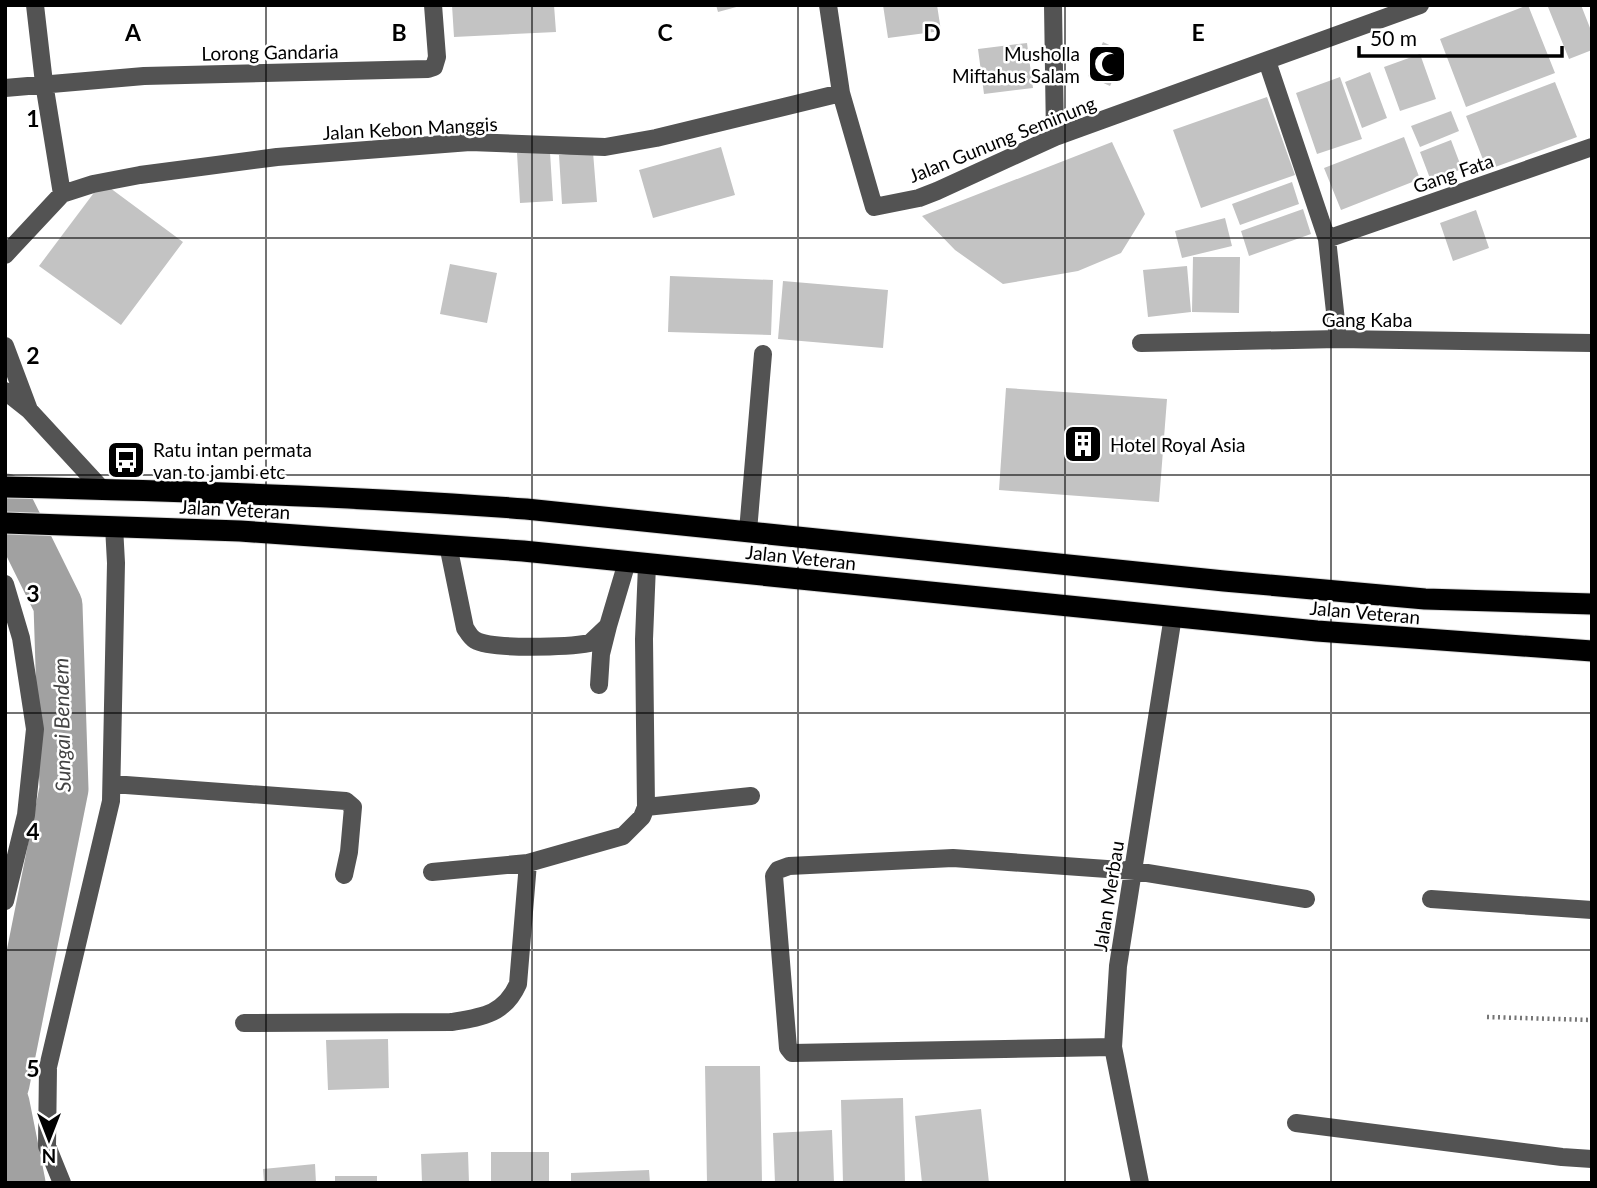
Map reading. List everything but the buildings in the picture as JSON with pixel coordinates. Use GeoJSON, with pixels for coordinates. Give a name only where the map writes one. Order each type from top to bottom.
{"type":"FeatureCollection","features":[{"type":"Feature","properties":{"kind":"highway","name":"Jalan Veteran"},"geometry":{"type":"LineString","coordinates":[[5,487],[101,488],[429,501],[1425,599],[1592,604]]}},
{"type":"Feature","properties":{"kind":"highway","name":"Jalan Veteran"},"geometry":{"type":"LineString","coordinates":[[5,523],[253,531],[448,545],[1317,631],[1592,651]]}},
{"type":"Feature","properties":{"kind":"street"},"geometry":{"type":"LineString","coordinates":[[5,256],[62,194],[44,83],[36,5]]}},
{"type":"Feature","properties":{"kind":"street","name":"Lorong Gandaria"},"geometry":{"type":"LineString","coordinates":[[44,83],[144,76],[428,69],[434,66],[437,57],[433,5]]}},
{"type":"Feature","properties":{"kind":"street"},"geometry":{"type":"LineString","coordinates":[[828,5],[841,93]]}},
{"type":"Feature","properties":{"kind":"street"},"geometry":{"type":"LineString","coordinates":[[1053,5],[1055,137]]}},
{"type":"Feature","properties":{"kind":"street","name":"Jalan Gunung Seminung"},"geometry":{"type":"LineString","coordinates":[[841,93],[874,207],[919,198],[1055,137],[1420,5]]}},
{"type":"Feature","properties":{"kind":"street"},"geometry":{"type":"LineString","coordinates":[[1267,61],[1327,240],[1338,339]]}},
{"type":"Feature","properties":{"kind":"street"},"geometry":{"type":"LineString","coordinates":[[5,88],[44,83]]}},
{"type":"Feature","properties":{"kind":"street","name":"Jalan Kebon Manggis"},"geometry":{"type":"LineString","coordinates":[[62,194],[93,184],[140,175],[276,157],[470,142],[605,147],[656,138],[841,93]]}},
{"type":"Feature","properties":{"kind":"street","name":"Gang Fata"},"geometry":{"type":"LineString","coordinates":[[1327,240],[1592,146]]}},
{"type":"Feature","properties":{"kind":"street","name":"Gang Kaba"},"geometry":{"type":"LineString","coordinates":[[1141,343],[1338,339],[1592,343]]}},
{"type":"Feature","properties":{"kind":"street"},"geometry":{"type":"LineString","coordinates":[[5,346],[29,410]]}},
{"type":"Feature","properties":{"kind":"street"},"geometry":{"type":"LineString","coordinates":[[748,531],[763,354]]}},
{"type":"Feature","properties":{"kind":"street"},"geometry":{"type":"LineString","coordinates":[[5,391],[29,410],[101,488]]}},
{"type":"Feature","properties":{"kind":"street"},"geometry":{"type":"LineString","coordinates":[[62,1183],[47,1146],[48,1067],[111,802],[116,563],[114,526]]}},
{"type":"Feature","properties":{"kind":"street"},"geometry":{"type":"LineString","coordinates":[[448,545],[465,628],[472,639],[484,644],[578,645],[590,643],[608,626]]}},
{"type":"Feature","properties":{"kind":"street"},"geometry":{"type":"LineString","coordinates":[[599,685],[601,654],[608,626],[617,601],[637,563]]}},
{"type":"Feature","properties":{"kind":"street"},"geometry":{"type":"LineString","coordinates":[[432,872],[528,863],[623,836],[642,817],[646,807],[644,639],[637,563]]}},
{"type":"Feature","properties":{"kind":"street"},"geometry":{"type":"LineString","coordinates":[[5,584],[21,638],[35,729],[26,815],[5,901]]}},
{"type":"Feature","properties":{"kind":"street","name":"Jalan Merbau"},"geometry":{"type":"LineString","coordinates":[[1140,1183],[1113,1047],[1118,966],[1135,872],[1173,616]]}},
{"type":"Feature","properties":{"kind":"street"},"geometry":{"type":"LineString","coordinates":[[112,784],[335,799],[351,803],[352,829],[344,875]]}},
{"type":"Feature","properties":{"kind":"street"},"geometry":{"type":"LineString","coordinates":[[646,807],[751,796]]}},
{"type":"Feature","properties":{"kind":"street"},"geometry":{"type":"LineString","coordinates":[[1113,1047],[792,1052],[788,1048],[774,876],[778,870],[789,866],[953,858],[1135,872],[1306,899]]}},
{"type":"Feature","properties":{"kind":"street"},"geometry":{"type":"LineString","coordinates":[[244,1023],[451,1021],[478,1017],[497,1010],[511,999],[518,984],[528,863]]}},
{"type":"Feature","properties":{"kind":"street"},"geometry":{"type":"LineString","coordinates":[[1431,899],[1592,910]]}},
{"type":"Feature","properties":{"kind":"street"},"geometry":{"type":"LineString","coordinates":[[1296,1124],[1592,1159]]}},
{"type":"Feature","properties":{"kind":"path"},"geometry":{"type":"LineString","coordinates":[[1487,1017],[1592,1020]]}},
{"type":"Feature","properties":{"kind":"waterway","name":"Sungai Bendem"},"geometry":{"type":"LineString","coordinates":[[5,498],[58,605],[64,789],[5,1084]]}},
{"type":"Feature","properties":{"kind":"waterway","name":"Sungai Bendem"},"geometry":{"type":"LineString","coordinates":[[5,1103],[21,1183]]}},
{"type":"Feature","properties":{"kind":"place","name":"Musholla Miftahus Salam"},"geometry":{"type":"Point","coordinates":[1107,64]}},
{"type":"Feature","properties":{"kind":"place","name":"Hotel Royal Asia"},"geometry":{"type":"Point","coordinates":[1083,444]}},
{"type":"Feature","properties":{"kind":"place","name":"Ratu intan permata van to jambi etc"},"geometry":{"type":"Point","coordinates":[126,460]}}]}
